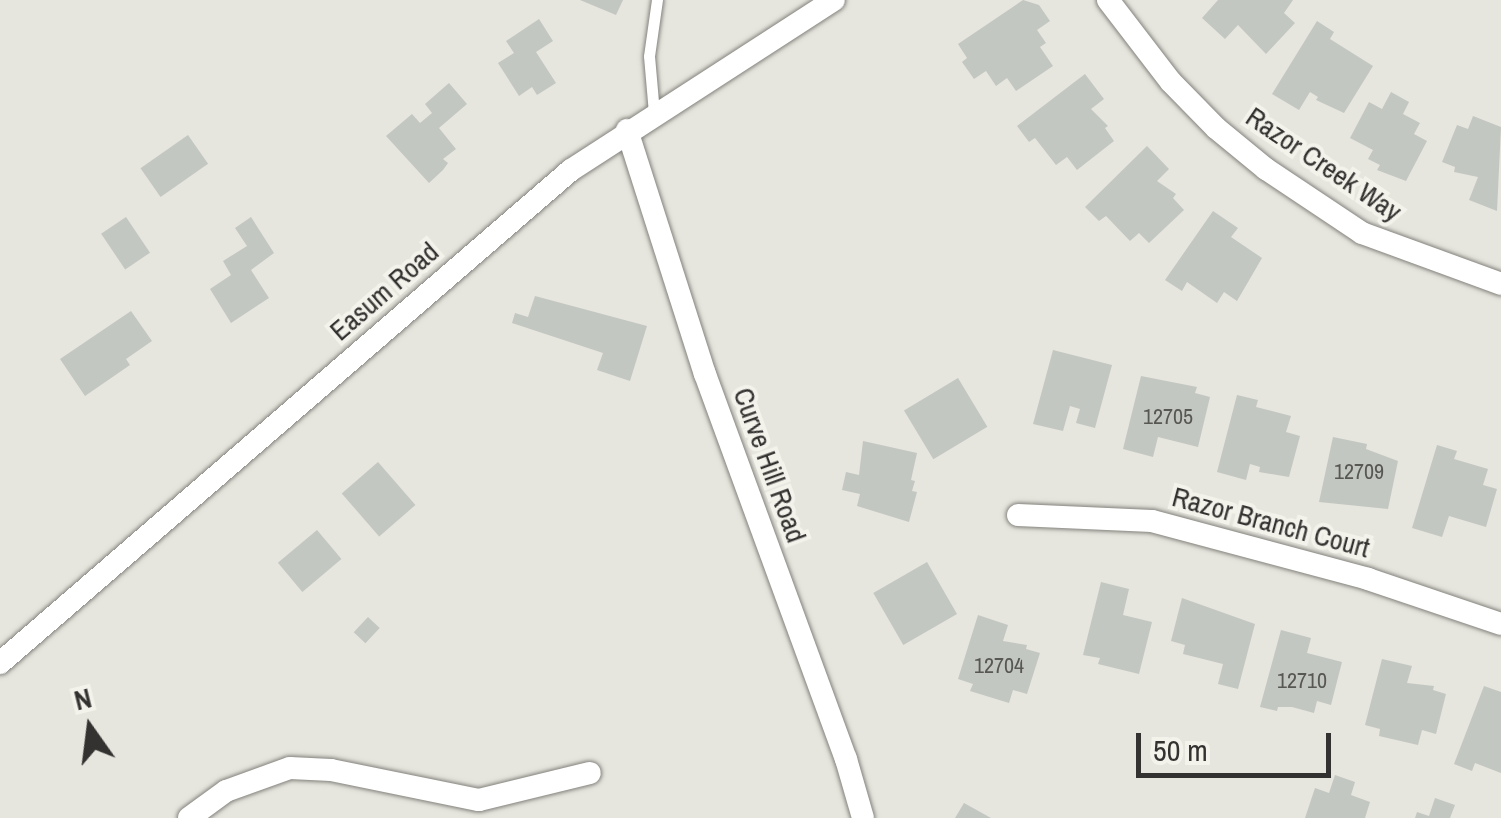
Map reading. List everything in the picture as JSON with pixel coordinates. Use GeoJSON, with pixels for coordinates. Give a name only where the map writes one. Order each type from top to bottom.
{"type":"FeatureCollection","features":[{"type":"Feature","properties":{"kind":"street","name":"Easum Road"},"geometry":{"type":"LineString","coordinates":[[0,663],[570,170],[810,6],[834,0]]}},
{"type":"Feature","properties":{"kind":"street","name":"Razor Creek Way"},"geometry":{"type":"LineString","coordinates":[[1108,0],[1171,82],[1216,128],[1266,169],[1362,233],[1501,284]]}},
{"type":"Feature","properties":{"kind":"street","name":"Curve Hill Road"},"geometry":{"type":"LineString","coordinates":[[627,130],[705,374],[846,759],[863,818]]}},
{"type":"Feature","properties":{"kind":"street","name":"Razor Branch Court"},"geometry":{"type":"LineString","coordinates":[[1018,515],[1152,522],[1368,579],[1501,624]]}},
{"type":"Feature","properties":{"kind":"street"},"geometry":{"type":"LineString","coordinates":[[189,818],[226,791],[290,768],[331,770],[479,800],[590,773]]}},
{"type":"Feature","properties":{"kind":"lane"},"geometry":{"type":"LineString","coordinates":[[654,113],[649,56],[657,0]]}},
{"type":"Feature","properties":{"kind":"building"},"geometry":{"type":"Polygon","coordinates":[[[580,0],[623,0],[616,15],[580,0]]]}},
{"type":"Feature","properties":{"kind":"building"},"geometry":{"type":"Polygon","coordinates":[[[1023,0],[1039,5],[1050,21],[1037,30],[1046,43],[1040,47],[1053,66],[1016,91],[1007,78],[996,86],[986,71],[974,79],[962,62],[967,58],[958,44],[1023,0]]]}},
{"type":"Feature","properties":{"kind":"building"},"geometry":{"type":"Polygon","coordinates":[[[1218,0],[1293,0],[1284,13],[1295,23],[1266,54],[1238,25],[1225,39],[1202,18],[1218,0]]]}},
{"type":"Feature","properties":{"kind":"building"},"geometry":{"type":"Polygon","coordinates":[[[539,19],[553,41],[536,52],[556,83],[537,95],[532,87],[519,96],[498,63],[514,53],[506,41],[539,19]]]}},
{"type":"Feature","properties":{"kind":"building"},"geometry":{"type":"Polygon","coordinates":[[[1317,21],[1334,32],[1330,39],[1373,66],[1344,113],[1316,100],[1318,97],[1310,92],[1299,110],[1272,94],[1317,21]]]}},
{"type":"Feature","properties":{"kind":"building"},"geometry":{"type":"Polygon","coordinates":[[[1085,74],[1104,99],[1091,109],[1108,126],[1105,128],[1114,141],[1077,170],[1067,157],[1056,165],[1035,138],[1029,142],[1017,126],[1085,74]]]}},
{"type":"Feature","properties":{"kind":"building"},"geometry":{"type":"Polygon","coordinates":[[[449,83],[467,104],[439,128],[456,149],[443,159],[448,163],[429,183],[386,136],[412,114],[420,123],[432,113],[425,104],[449,83]]]}},
{"type":"Feature","properties":{"kind":"building"},"geometry":{"type":"Polygon","coordinates":[[[1391,92],[1409,102],[1403,114],[1420,123],[1414,134],[1427,141],[1406,181],[1377,170],[1380,165],[1368,159],[1373,150],[1350,138],[1369,102],[1382,109],[1391,92]]]}},
{"type":"Feature","properties":{"kind":"building"},"geometry":{"type":"Polygon","coordinates":[[[1473,116],[1501,127],[1497,211],[1469,200],[1478,177],[1454,172],[1455,167],[1442,162],[1457,125],[1468,129],[1473,116]]]}},
{"type":"Feature","properties":{"kind":"building"},"geometry":{"type":"Polygon","coordinates":[[[188,135],[208,164],[161,197],[140,168],[188,135]]]}},
{"type":"Feature","properties":{"kind":"building"},"geometry":{"type":"Polygon","coordinates":[[[1147,146],[1169,169],[1157,181],[1176,194],[1173,198],[1184,210],[1149,243],[1139,233],[1130,241],[1106,216],[1099,221],[1085,207],[1147,146]]]}},
{"type":"Feature","properties":{"kind":"building"},"geometry":{"type":"Polygon","coordinates":[[[1213,211],[1238,228],[1231,237],[1262,258],[1237,301],[1224,292],[1217,303],[1187,282],[1182,291],[1165,280],[1213,211]]]}},
{"type":"Feature","properties":{"kind":"building"},"geometry":{"type":"Polygon","coordinates":[[[126,217],[150,253],[125,269],[101,234],[126,217]]]}},
{"type":"Feature","properties":{"kind":"building"},"geometry":{"type":"Polygon","coordinates":[[[251,217],[274,253],[251,270],[269,298],[231,323],[210,289],[231,275],[223,261],[247,246],[235,228],[251,217]]]}},
{"type":"Feature","properties":{"kind":"building"},"geometry":{"type":"Polygon","coordinates":[[[535,296],[647,326],[630,381],[597,370],[603,353],[512,323],[515,313],[528,317],[535,296]]]}},
{"type":"Feature","properties":{"kind":"building"},"geometry":{"type":"Polygon","coordinates":[[[131,311],[152,341],[126,359],[130,365],[85,396],[60,359],[131,311]]]}},
{"type":"Feature","properties":{"kind":"building"},"geometry":{"type":"Polygon","coordinates":[[[1053,350],[1112,365],[1095,428],[1076,423],[1080,409],[1070,406],[1063,431],[1033,424],[1053,350]]]}},
{"type":"Feature","properties":{"kind":"building"},"geometry":{"type":"Polygon","coordinates":[[[1141,376],[1197,387],[1195,393],[1210,397],[1198,447],[1158,437],[1153,457],[1123,449],[1141,376]]]}},
{"type":"Feature","properties":{"kind":"building"},"geometry":{"type":"Polygon","coordinates":[[[958,378],[987,427],[933,459],[904,410],[958,378]]]}},
{"type":"Feature","properties":{"kind":"building"},"geometry":{"type":"Polygon","coordinates":[[[1237,395],[1258,400],[1256,407],[1291,416],[1286,432],[1300,436],[1289,477],[1259,472],[1260,467],[1250,464],[1246,480],[1217,472],[1237,395]]]}},
{"type":"Feature","properties":{"kind":"building"},"geometry":{"type":"Polygon","coordinates":[[[1333,437],[1367,444],[1366,449],[1398,461],[1388,509],[1319,502],[1333,437]]]}},
{"type":"Feature","properties":{"kind":"building"},"geometry":{"type":"Polygon","coordinates":[[[863,441],[917,453],[911,480],[915,481],[912,491],[917,492],[909,522],[857,506],[860,494],[842,490],[846,472],[859,475],[863,441]]]}},
{"type":"Feature","properties":{"kind":"building"},"geometry":{"type":"Polygon","coordinates":[[[1437,445],[1457,451],[1454,459],[1488,469],[1483,485],[1497,489],[1486,527],[1449,516],[1442,537],[1412,528],[1437,445]]]}},
{"type":"Feature","properties":{"kind":"building"},"geometry":{"type":"Polygon","coordinates":[[[378,462],[415,505],[379,537],[342,493],[378,462]]]}},
{"type":"Feature","properties":{"kind":"building"},"geometry":{"type":"Polygon","coordinates":[[[317,530],[341,559],[302,592],[278,563],[317,530]]]}},
{"type":"Feature","properties":{"kind":"building"},"geometry":{"type":"Polygon","coordinates":[[[927,562],[957,614],[903,645],[873,593],[927,562]]]}},
{"type":"Feature","properties":{"kind":"building"},"geometry":{"type":"Polygon","coordinates":[[[1101,582],[1129,589],[1123,615],[1152,622],[1139,674],[1098,664],[1100,658],[1083,655],[1101,582]]]}},
{"type":"Feature","properties":{"kind":"building"},"geometry":{"type":"Polygon","coordinates":[[[1182,598],[1255,624],[1238,689],[1218,684],[1223,664],[1183,654],[1185,645],[1171,641],[1182,598]]]}},
{"type":"Feature","properties":{"kind":"building"},"geometry":{"type":"Polygon","coordinates":[[[978,615],[1008,625],[1003,641],[1027,645],[1026,649],[1040,653],[1027,694],[1013,690],[1009,703],[970,691],[973,684],[958,679],[978,615]]]}},
{"type":"Feature","properties":{"kind":"building"},"geometry":{"type":"Polygon","coordinates":[[[368,617],[380,628],[365,643],[354,632],[368,617]]]}},
{"type":"Feature","properties":{"kind":"building"},"geometry":{"type":"Polygon","coordinates":[[[1281,630],[1311,638],[1307,653],[1342,662],[1331,705],[1317,701],[1314,713],[1292,707],[1278,707],[1277,711],[1260,707],[1281,630]]]}},
{"type":"Feature","properties":{"kind":"building"},"geometry":{"type":"Polygon","coordinates":[[[1382,659],[1412,666],[1407,683],[1434,686],[1433,690],[1446,694],[1436,734],[1422,730],[1418,745],[1379,736],[1380,729],[1365,725],[1382,659]]]}},
{"type":"Feature","properties":{"kind":"building"},"geometry":{"type":"Polygon","coordinates":[[[1484,686],[1501,692],[1501,773],[1475,763],[1472,771],[1454,764],[1484,686]]]}},
{"type":"Feature","properties":{"kind":"building"},"geometry":{"type":"Polygon","coordinates":[[[1335,775],[1355,782],[1351,795],[1370,802],[1365,818],[1305,818],[1315,788],[1329,793],[1335,775]]]}},
{"type":"Feature","properties":{"kind":"building"},"geometry":{"type":"Polygon","coordinates":[[[1435,798],[1455,805],[1450,818],[1415,818],[1417,812],[1429,816],[1435,798]]]}},
{"type":"Feature","properties":{"kind":"building"},"geometry":{"type":"Polygon","coordinates":[[[964,803],[991,818],[955,818],[964,803]]]}}]}
